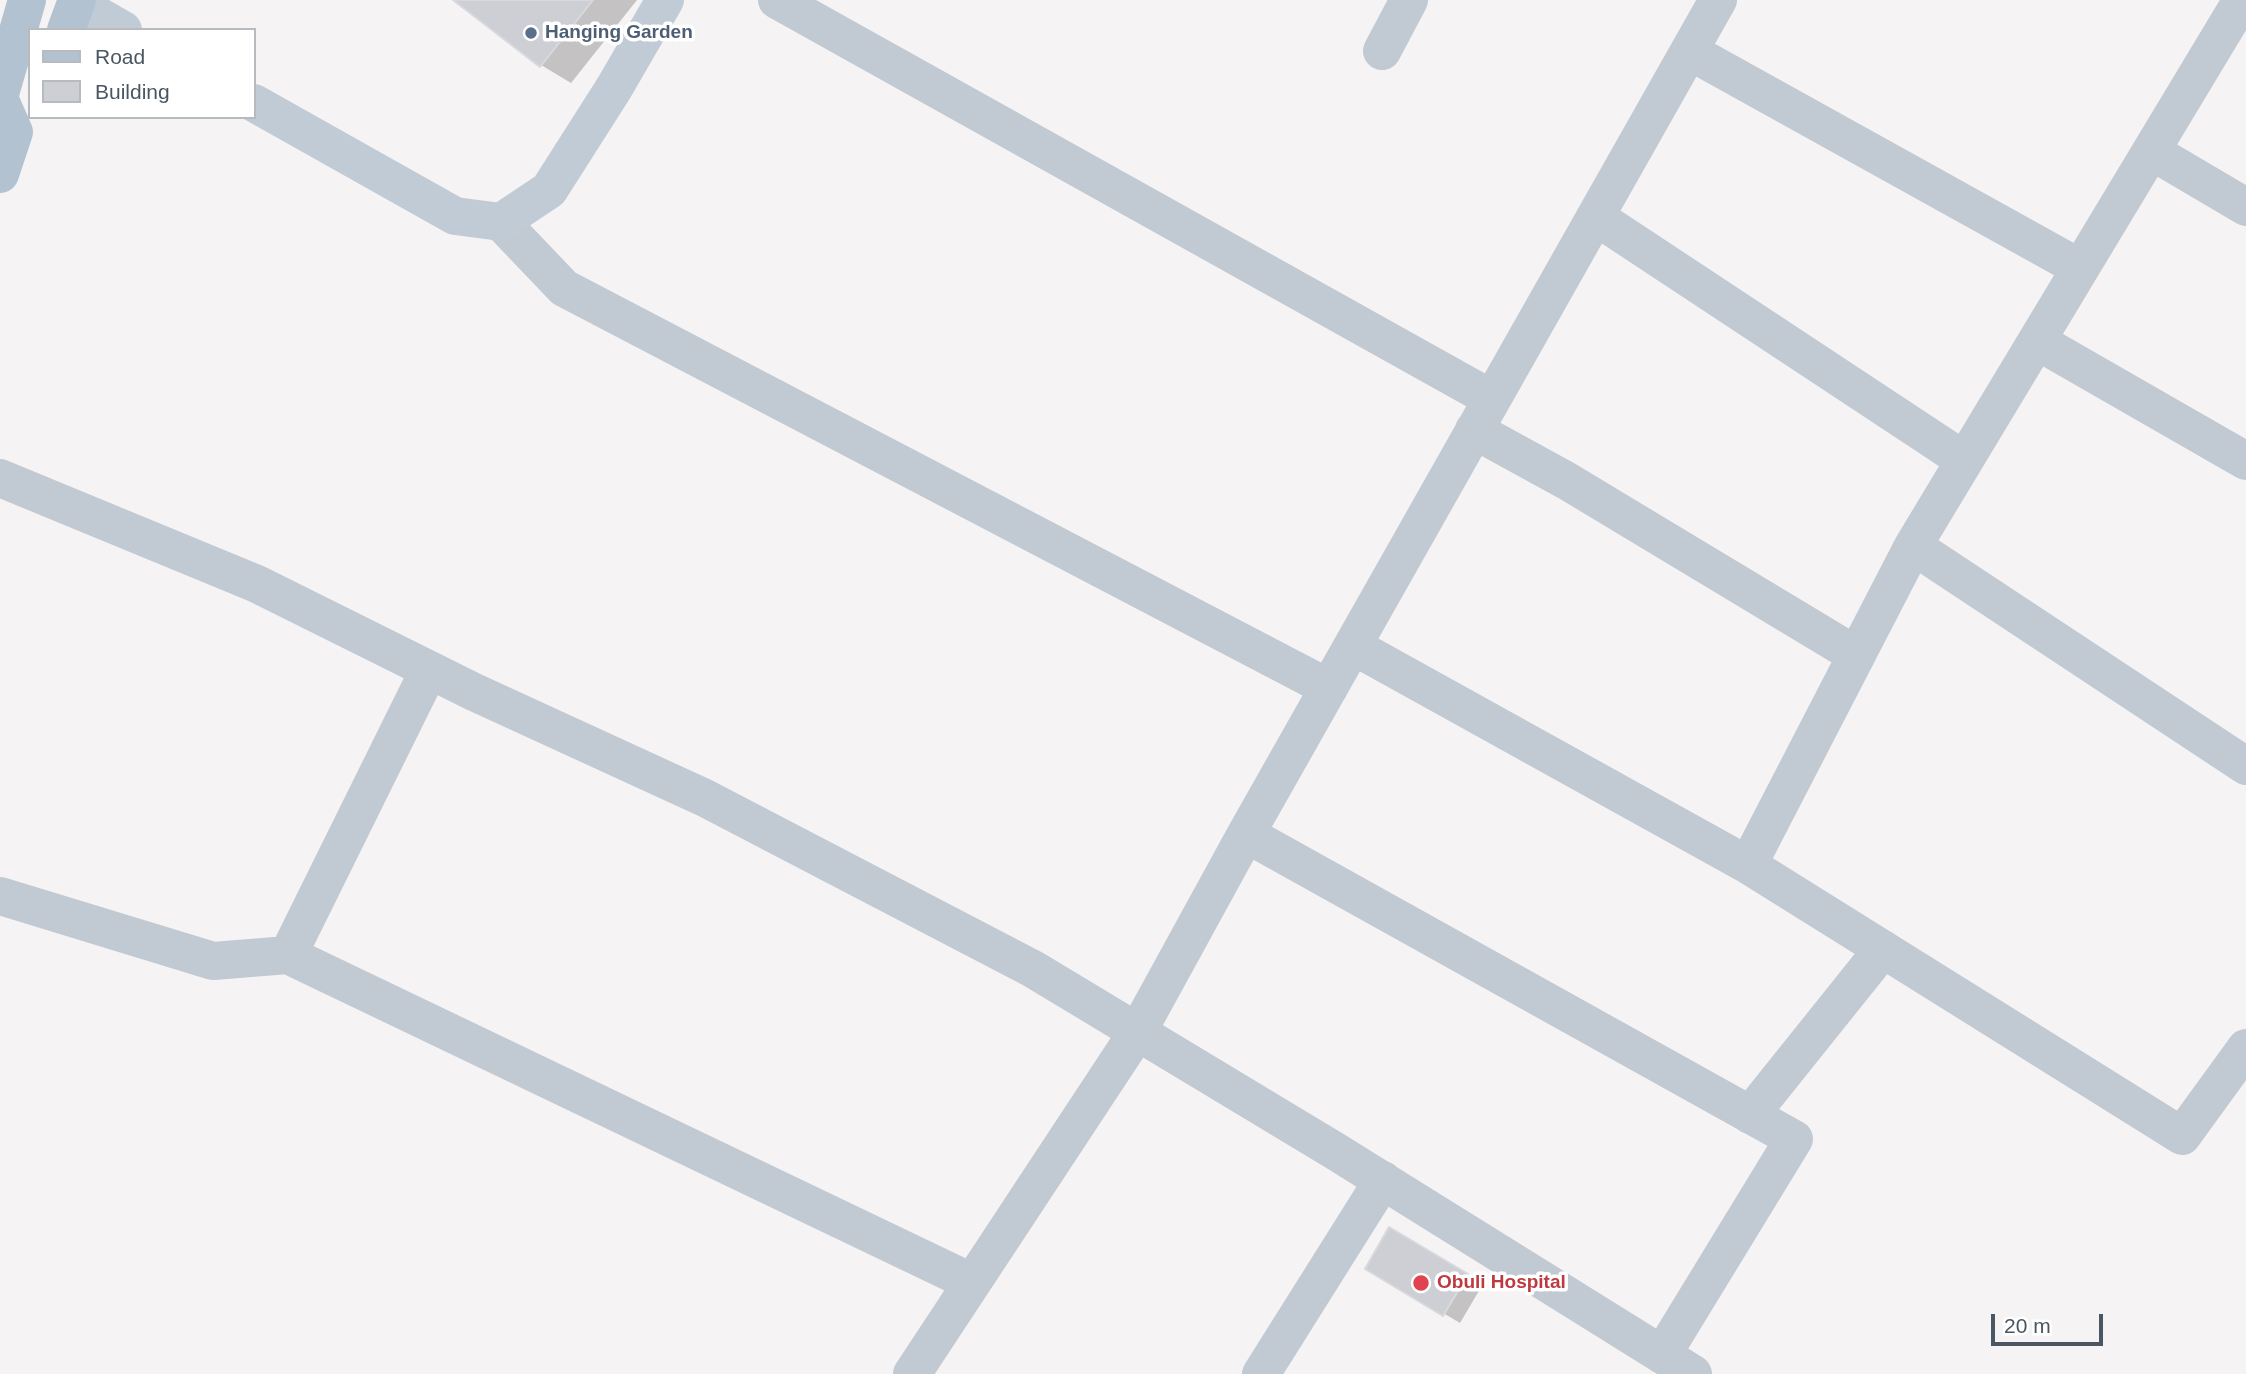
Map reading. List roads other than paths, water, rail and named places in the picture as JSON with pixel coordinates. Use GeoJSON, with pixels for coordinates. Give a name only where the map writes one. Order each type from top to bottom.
{"type":"FeatureCollection","features":[{"type":"Feature","properties":{"kind":"main road"},"geometry":{"type":"LineString","coordinates":[[0,94],[18,36]]}},
{"type":"Feature","properties":{"kind":"main road"},"geometry":{"type":"LineString","coordinates":[[0,100],[14,132],[0,174]]}},
{"type":"Feature","properties":{"kind":"street"},"geometry":{"type":"LineString","coordinates":[[501,222],[549,190],[666,0]]}},
{"type":"Feature","properties":{"kind":"street"},"geometry":{"type":"LineString","coordinates":[[777,0],[1483,414],[1567,481],[1856,655]]}},
{"type":"Feature","properties":{"kind":"street"},"geometry":{"type":"LineString","coordinates":[[1381,51],[1409,0]]}},
{"type":"Feature","properties":{"kind":"street"},"geometry":{"type":"LineString","coordinates":[[912,1374],[1138,1031],[1246,834],[1718,0]]}},
{"type":"Feature","properties":{"kind":"street"},"geometry":{"type":"LineString","coordinates":[[1748,865],[1913,545],[2242,0]]}},
{"type":"Feature","properties":{"kind":"street"},"geometry":{"type":"LineString","coordinates":[[73,11],[118,28]]}},
{"type":"Feature","properties":{"kind":"street"},"geometry":{"type":"LineString","coordinates":[[1689,51],[2080,268]]}},
{"type":"Feature","properties":{"kind":"street"},"geometry":{"type":"LineString","coordinates":[[256,104],[454,216],[501,222],[564,288],[1329,688]]}},
{"type":"Feature","properties":{"kind":"street"},"geometry":{"type":"LineString","coordinates":[[2151,151],[2246,207]]}},
{"type":"Feature","properties":{"kind":"street"},"geometry":{"type":"LineString","coordinates":[[1595,217],[1964,460]]}},
{"type":"Feature","properties":{"kind":"street"},"geometry":{"type":"LineString","coordinates":[[2037,341],[2246,461]]}},
{"type":"Feature","properties":{"kind":"street"},"geometry":{"type":"LineString","coordinates":[[0,478],[257,584],[429,670],[705,798],[1033,969],[1383,1180],[1678,1364],[1794,1139],[1246,834]]}},
{"type":"Feature","properties":{"kind":"street"},"geometry":{"type":"LineString","coordinates":[[1913,545],[2246,766]]}},
{"type":"Feature","properties":{"kind":"street"},"geometry":{"type":"LineString","coordinates":[[1353,646],[1748,865],[2182,1136],[2246,1048]]}},
{"type":"Feature","properties":{"kind":"street"},"geometry":{"type":"LineString","coordinates":[[288,955],[429,670]]}},
{"type":"Feature","properties":{"kind":"street"},"geometry":{"type":"LineString","coordinates":[[0,897],[213,961],[288,955],[971,1282]]}},
{"type":"Feature","properties":{"kind":"street"},"geometry":{"type":"LineString","coordinates":[[1750,1115],[1882,949]]}},
{"type":"Feature","properties":{"kind":"street"},"geometry":{"type":"LineString","coordinates":[[1261,1374],[1383,1180]]}},
{"type":"Feature","properties":{"kind":"place","name":"Hanging Garden"},"geometry":{"type":"Point","coordinates":[531,33]}},
{"type":"Feature","properties":{"kind":"place","name":"Obuli Hospital"},"geometry":{"type":"Point","coordinates":[1421,1283]}}]}
